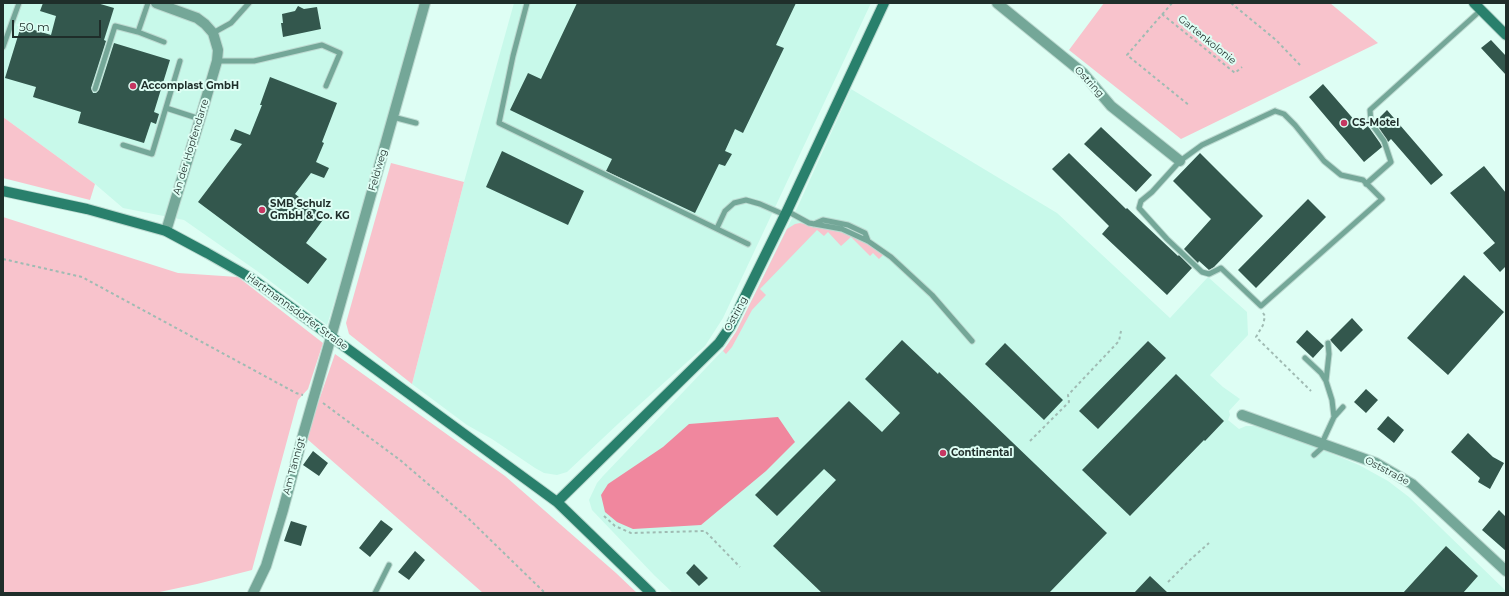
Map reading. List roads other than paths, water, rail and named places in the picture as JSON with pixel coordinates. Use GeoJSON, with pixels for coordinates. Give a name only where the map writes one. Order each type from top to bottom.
{"type":"FeatureCollection","features":[{"type":"Feature","properties":{"kind":"main road","name":"Ostring"},"geometry":{"type":"LineString","coordinates":[[557,502],[719,343],[730,327],[786,213],[884,3]]}},
{"type":"Feature","properties":{"kind":"main road"},"geometry":{"type":"LineString","coordinates":[[1477,6],[1506,35]]}},
{"type":"Feature","properties":{"kind":"main road","name":"Hartmannsdorfer Straße"},"geometry":{"type":"LineString","coordinates":[[3,191],[87,209],[166,231],[207,252],[251,278],[557,502]]}},
{"type":"Feature","properties":{"kind":"main road"},"geometry":{"type":"LineString","coordinates":[[557,502],[651,593]]}},
{"type":"Feature","properties":{"kind":"street"},"geometry":{"type":"LineString","coordinates":[[156,3],[197,18],[213,33]]}},
{"type":"Feature","properties":{"kind":"street","name":"Feldweg"},"geometry":{"type":"LineString","coordinates":[[331,337],[425,3]]}},
{"type":"Feature","properties":{"kind":"street","name":"Ostring"},"geometry":{"type":"LineString","coordinates":[[997,3],[1083,73],[1111,106],[1180,161]]}},
{"type":"Feature","properties":{"kind":"street","name":"An der Hopfendarre"},"geometry":{"type":"LineString","coordinates":[[166,231],[217,61],[218,50],[213,33]]}},
{"type":"Feature","properties":{"kind":"street","name":"Am Tännigt"},"geometry":{"type":"LineString","coordinates":[[253,593],[266,566],[331,337]]}},
{"type":"Feature","properties":{"kind":"street","name":"Oststraße"},"geometry":{"type":"LineString","coordinates":[[1242,415],[1327,447],[1376,463],[1412,484],[1506,571]]}},
{"type":"Feature","properties":{"kind":"lane"},"geometry":{"type":"LineString","coordinates":[[3,47],[18,3]]}},
{"type":"Feature","properties":{"kind":"lane"},"geometry":{"type":"LineString","coordinates":[[138,32],[148,3]]}},
{"type":"Feature","properties":{"kind":"lane"},"geometry":{"type":"LineString","coordinates":[[213,33],[231,24],[249,3]]}},
{"type":"Feature","properties":{"kind":"lane"},"geometry":{"type":"LineString","coordinates":[[527,3],[513,56],[499,123],[748,244]]}},
{"type":"Feature","properties":{"kind":"lane"},"geometry":{"type":"LineString","coordinates":[[1366,184],[1391,162],[1384,141],[1371,123],[1370,110],[1477,6]]}},
{"type":"Feature","properties":{"kind":"lane"},"geometry":{"type":"LineString","coordinates":[[94,89],[115,26],[138,32],[164,42]]}},
{"type":"Feature","properties":{"kind":"lane"},"geometry":{"type":"LineString","coordinates":[[217,61],[254,61],[322,45],[340,53],[326,86]]}},
{"type":"Feature","properties":{"kind":"lane"},"geometry":{"type":"LineString","coordinates":[[123,145],[152,154],[180,61]]}},
{"type":"Feature","properties":{"kind":"lane"},"geometry":{"type":"LineString","coordinates":[[166,108],[200,119]]}},
{"type":"Feature","properties":{"kind":"lane"},"geometry":{"type":"LineString","coordinates":[[1276,111],[1284,114],[1295,125],[1324,161],[1341,176],[1363,180],[1382,199],[1261,306],[1221,268],[1209,274],[1202,272],[1167,239],[1139,208],[1142,201],[1180,161],[1202,145],[1276,111]]}},
{"type":"Feature","properties":{"kind":"lane"},"geometry":{"type":"LineString","coordinates":[[393,117],[416,123]]}},
{"type":"Feature","properties":{"kind":"lane"},"geometry":{"type":"LineString","coordinates":[[717,228],[725,211],[734,203],[746,200],[786,213],[813,224],[823,220],[848,225],[865,233],[868,241],[891,257],[932,295],[972,341]]}},
{"type":"Feature","properties":{"kind":"lane"},"geometry":{"type":"LineString","coordinates":[[1326,381],[1330,354],[1328,343]]}},
{"type":"Feature","properties":{"kind":"lane"},"geometry":{"type":"LineString","coordinates":[[1305,358],[1321,372],[1326,381],[1332,400],[1334,417],[1327,447],[1314,455]]}},
{"type":"Feature","properties":{"kind":"lane"},"geometry":{"type":"LineString","coordinates":[[1334,417],[1343,407]]}},
{"type":"Feature","properties":{"kind":"lane"},"geometry":{"type":"LineString","coordinates":[[375,593],[389,565]]}},
{"type":"Feature","properties":{"kind":"place","name":"Accomplast GmbH"},"geometry":{"type":"Point","coordinates":[133,86]}},
{"type":"Feature","properties":{"kind":"place","name":"CS-Motel"},"geometry":{"type":"Point","coordinates":[1344,123]}},
{"type":"Feature","properties":{"kind":"place","name":"SMB Schulz GmbH & Co. KG"},"geometry":{"type":"Point","coordinates":[262,210]}},
{"type":"Feature","properties":{"kind":"place","name":"Continental"},"geometry":{"type":"Point","coordinates":[943,453]}}]}
